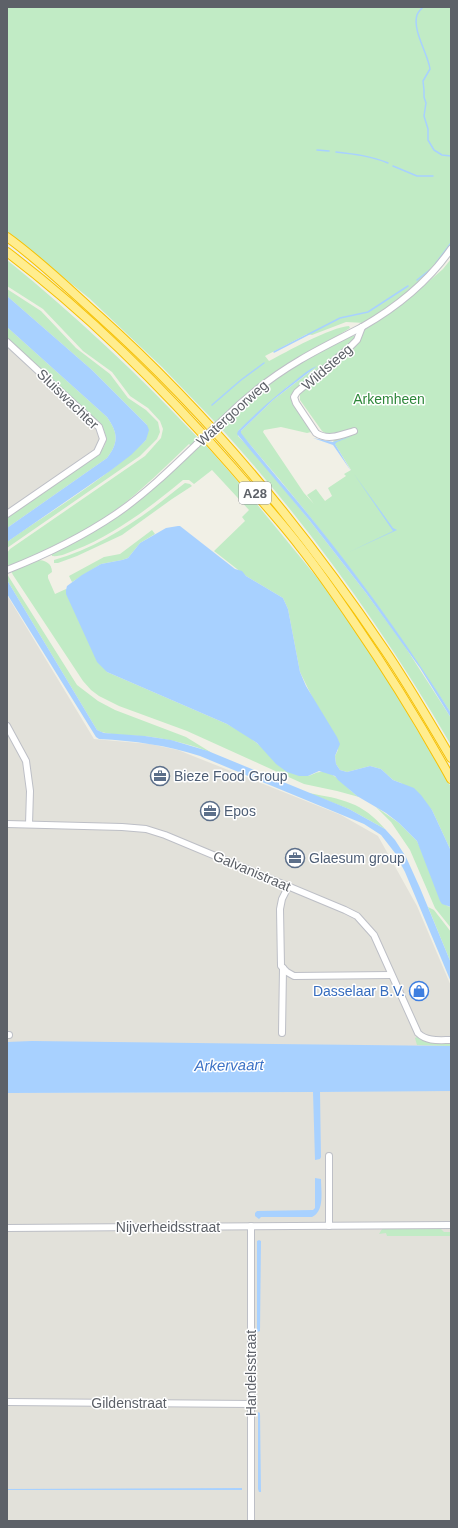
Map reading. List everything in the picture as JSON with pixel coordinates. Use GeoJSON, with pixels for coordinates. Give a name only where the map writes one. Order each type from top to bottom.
{"type":"FeatureCollection","features":[{"type":"Feature","properties":{"kind":"highway","name":"A28"},"geometry":{"type":"LineString","coordinates":[[7,237],[80,298],[142,354],[242,460],[346,593],[390,657],[451,758]]}},
{"type":"Feature","properties":{"kind":"highway","name":"A28"},"geometry":{"type":"LineString","coordinates":[[7,252],[46,283],[132,361],[194,424],[270,510],[302,549],[378,658],[414,713],[451,779]]}},
{"type":"Feature","properties":{"kind":"street","name":"Watergoorweg"},"geometry":{"type":"LineString","coordinates":[[7,570],[52,550],[105,522],[139,496],[241,402],[285,369],[362,327],[417,289],[440,264],[451,249]]}},
{"type":"Feature","properties":{"kind":"street","name":"Wildsteeg"},"geometry":{"type":"LineString","coordinates":[[354,431],[335,437],[325,437],[316,433],[296,403],[294,397],[297,392],[357,340],[362,327]]}},
{"type":"Feature","properties":{"kind":"street","name":"Sluiswachter"},"geometry":{"type":"LineString","coordinates":[[7,342],[99,427],[103,439],[97,452],[7,514]]}},
{"type":"Feature","properties":{"kind":"street"},"geometry":{"type":"LineString","coordinates":[[7,726],[26,761],[30,791],[29,824]]}},
{"type":"Feature","properties":{"kind":"street","name":"Galvanistraat"},"geometry":{"type":"LineString","coordinates":[[7,824],[146,829],[165,835],[345,910],[357,916],[374,935],[415,1028],[422,1037],[451,1040]]}},
{"type":"Feature","properties":{"kind":"street"},"geometry":{"type":"LineString","coordinates":[[282,1033],[283,968],[281,966],[280,909],[282,899],[288,887]]}},
{"type":"Feature","properties":{"kind":"street"},"geometry":{"type":"LineString","coordinates":[[283,968],[294,976],[391,975]]}},
{"type":"Feature","properties":{"kind":"street"},"geometry":{"type":"LineString","coordinates":[[329,1156],[329,1226]]}},
{"type":"Feature","properties":{"kind":"street","name":"Nijverheidsstraat"},"geometry":{"type":"LineString","coordinates":[[7,1228],[451,1225]]}},
{"type":"Feature","properties":{"kind":"street","name":"Handelsstraat"},"geometry":{"type":"LineString","coordinates":[[251,1226],[251,1521]]}},
{"type":"Feature","properties":{"kind":"street","name":"Gildenstraat"},"geometry":{"type":"LineString","coordinates":[[7,1402],[251,1404]]}},
{"type":"Feature","properties":{"kind":"shaded area"},"geometry":{"type":"Polygon","coordinates":[[[7,335],[109,424],[106,453],[7,525],[7,335]]]}},
{"type":"Feature","properties":{"kind":"shaded area","name":"Arkervaart"},"geometry":{"type":"Polygon","coordinates":[[[7,595],[94,739],[150,744],[178,750],[341,815],[378,836],[417,906],[451,986],[451,1047],[7,1054],[7,595]]]}},
{"type":"Feature","properties":{"kind":"shaded area","name":"Arkervaart"},"geometry":{"type":"Polygon","coordinates":[[[451,1089],[451,1521],[7,1521],[7,1093],[318,1092],[451,1089]]]}},
{"type":"Feature","properties":{"kind":"green space"},"geometry":{"type":"Polygon","coordinates":[[[7,7],[451,7],[451,244],[427,275],[394,303],[365,323],[346,322],[312,335],[307,334],[265,356],[269,361],[309,340],[331,331],[341,327],[349,326],[350,328],[258,385],[238,401],[216,423],[162,367],[89,298],[7,232],[7,7]]]}},
{"type":"Feature","properties":{"kind":"green space","name":"Arkemheen"},"geometry":{"type":"Polygon","coordinates":[[[451,259],[451,713],[402,640],[324,534],[240,433],[273,400],[316,367],[287,387],[238,431],[238,436],[253,451],[310,521],[404,645],[451,718],[451,745],[399,661],[344,580],[284,501],[219,426],[261,390],[294,367],[322,350],[351,336],[354,336],[354,341],[366,328],[405,302],[443,269],[451,259]],[[351,343],[290,396],[311,428],[311,432],[307,433],[281,427],[264,430],[263,432],[304,493],[314,504],[307,495],[316,489],[325,501],[332,496],[328,488],[346,476],[344,474],[351,470],[333,441],[339,438],[337,432],[327,434],[322,431],[300,400],[300,393],[351,343]]]}},
{"type":"Feature","properties":{"kind":"green space"},"geometry":{"type":"Polygon","coordinates":[[[7,260],[106,346],[199,439],[191,446],[189,444],[143,488],[119,508],[93,526],[52,548],[10,566],[7,564],[7,553],[10,549],[145,456],[161,438],[163,429],[160,421],[148,408],[130,396],[112,372],[83,351],[43,309],[7,286],[7,260]]]}},
{"type":"Feature","properties":{"kind":"green space"},"geometry":{"type":"Polygon","coordinates":[[[7,289],[41,311],[76,348],[110,374],[128,398],[146,410],[158,422],[160,432],[157,439],[140,456],[7,548],[7,542],[78,494],[130,455],[146,440],[147,425],[92,370],[7,296],[7,289]]]}},
{"type":"Feature","properties":{"kind":"green space"},"geometry":{"type":"Polygon","coordinates":[[[7,327],[107,417],[116,438],[114,447],[107,458],[7,528],[7,517],[101,452],[104,448],[106,436],[99,422],[7,339],[7,327]]]}},
{"type":"Feature","properties":{"kind":"green space"},"geometry":{"type":"Polygon","coordinates":[[[203,442],[242,486],[319,580],[377,662],[451,787],[451,851],[432,810],[401,783],[393,780],[381,769],[370,766],[347,772],[340,770],[336,764],[335,756],[338,750],[300,672],[288,609],[283,598],[246,576],[214,551],[245,521],[242,517],[249,510],[212,470],[194,484],[189,480],[183,480],[145,510],[105,536],[67,553],[52,556],[52,553],[94,531],[203,442]]]}},
{"type":"Feature","properties":{"kind":"green space"},"geometry":{"type":"Polygon","coordinates":[[[185,483],[192,486],[122,535],[77,556],[54,563],[54,560],[93,545],[130,524],[185,483]]]}},
{"type":"Feature","properties":{"kind":"green space"},"geometry":{"type":"Polygon","coordinates":[[[152,530],[155,534],[140,543],[128,558],[101,564],[72,582],[69,576],[104,557],[120,554],[152,530]]]}},
{"type":"Feature","properties":{"kind":"green space"},"geometry":{"type":"Polygon","coordinates":[[[37,560],[45,561],[51,566],[52,572],[48,575],[48,578],[55,594],[66,589],[107,672],[227,724],[247,735],[264,749],[308,776],[317,772],[331,774],[359,797],[304,784],[187,731],[119,706],[99,696],[83,681],[11,571],[37,560]]]}},
{"type":"Feature","properties":{"kind":"green space"},"geometry":{"type":"Polygon","coordinates":[[[7,574],[77,685],[98,701],[115,710],[186,737],[212,753],[190,745],[168,740],[147,736],[108,733],[97,730],[7,580],[7,574]]]}},
{"type":"Feature","properties":{"kind":"green space"},"geometry":{"type":"Polygon","coordinates":[[[308,793],[331,797],[351,803],[368,813],[385,829],[349,809],[308,793]]]}},
{"type":"Feature","properties":{"kind":"green space"},"geometry":{"type":"Polygon","coordinates":[[[376,807],[399,823],[417,841],[447,906],[451,907],[451,928],[435,908],[410,850],[391,822],[376,807]]]}},
{"type":"Feature","properties":{"kind":"green space"},"geometry":{"type":"Polygon","coordinates":[[[428,907],[434,910],[451,932],[451,963],[428,907]]]}},
{"type":"Feature","properties":{"kind":"green space"},"geometry":{"type":"Polygon","coordinates":[[[417,1037],[423,1040],[451,1041],[451,1046],[417,1045],[415,1038],[417,1037]]]}},
{"type":"Feature","properties":{"kind":"green space"},"geometry":{"type":"Polygon","coordinates":[[[440,1228],[444,1232],[451,1232],[451,1236],[387,1236],[386,1233],[379,1234],[382,1229],[440,1228]]]}},
{"type":"Feature","properties":{"kind":"water"},"geometry":{"type":"Polygon","coordinates":[[[7,296],[92,370],[147,425],[149,430],[146,440],[131,455],[7,542],[7,528],[107,458],[114,447],[116,438],[107,417],[7,327],[7,296]]]}},
{"type":"Feature","properties":{"kind":"water"},"geometry":{"type":"Polygon","coordinates":[[[317,366],[273,400],[241,431],[241,433],[317,526],[392,624],[451,713],[451,718],[420,668],[366,593],[310,521],[237,434],[245,424],[273,398],[306,372],[317,366]]]}},
{"type":"Feature","properties":{"kind":"water"},"geometry":{"type":"Polygon","coordinates":[[[352,436],[335,444],[351,471],[333,445],[313,438],[333,442],[352,436]]]}},
{"type":"Feature","properties":{"kind":"water"},"geometry":{"type":"Polygon","coordinates":[[[354,474],[393,528],[397,530],[349,552],[393,531],[354,474]]]}},
{"type":"Feature","properties":{"kind":"water"},"geometry":{"type":"Polygon","coordinates":[[[180,526],[235,569],[242,571],[246,576],[283,598],[288,609],[300,672],[306,686],[340,744],[335,756],[336,764],[340,770],[347,772],[370,766],[381,769],[393,780],[414,788],[421,795],[432,810],[451,851],[451,907],[442,904],[440,901],[417,841],[399,823],[386,813],[357,796],[335,776],[319,771],[308,776],[299,776],[287,772],[276,764],[257,743],[227,724],[107,672],[97,662],[66,594],[67,586],[101,564],[128,558],[140,543],[166,528],[180,526]]]}},
{"type":"Feature","properties":{"kind":"water"},"geometry":{"type":"Polygon","coordinates":[[[7,580],[97,730],[104,733],[145,736],[171,740],[208,751],[349,809],[385,829],[395,840],[406,857],[420,888],[451,963],[451,982],[405,872],[395,853],[381,835],[364,824],[200,756],[163,746],[138,742],[99,739],[96,737],[7,594],[7,580]]]}},
{"type":"Feature","properties":{"kind":"water"},"geometry":{"type":"Polygon","coordinates":[[[32,1041],[451,1046],[451,1091],[320,1092],[321,1157],[320,1159],[315,1160],[313,1092],[7,1093],[7,1042],[32,1041]]]}},
{"type":"Feature","properties":{"kind":"water"},"geometry":{"type":"Polygon","coordinates":[[[315,1178],[321,1179],[322,1195],[321,1206],[312,1217],[261,1217],[259,1219],[255,1216],[257,1211],[313,1210],[315,1208],[315,1178]]]}},
{"type":"Feature","properties":{"kind":"water"},"geometry":{"type":"Polygon","coordinates":[[[257,1241],[261,1241],[260,1331],[257,1332],[257,1241]]]}},
{"type":"Feature","properties":{"kind":"water"},"geometry":{"type":"Polygon","coordinates":[[[258,1412],[260,1413],[261,1492],[259,1492],[258,1489],[258,1412]]]}},
{"type":"Feature","properties":{"kind":"water"},"geometry":{"type":"Polygon","coordinates":[[[242,1488],[242,1490],[7,1490],[7,1489],[242,1488]]]}},
{"type":"Feature","properties":{"kind":"waterway"},"geometry":{"type":"LineString","coordinates":[[423,7],[417,14],[416,21],[418,35],[430,69],[423,81],[426,103],[424,116],[428,129],[428,140],[434,150],[442,155],[451,156]]}},
{"type":"Feature","properties":{"kind":"waterway"},"geometry":{"type":"LineString","coordinates":[[317,150],[329,151]]}},
{"type":"Feature","properties":{"kind":"waterway"},"geometry":{"type":"LineString","coordinates":[[336,152],[369,157],[388,163]]}},
{"type":"Feature","properties":{"kind":"waterway"},"geometry":{"type":"LineString","coordinates":[[393,166],[417,176],[433,176]]}},
{"type":"Feature","properties":{"kind":"waterway"},"geometry":{"type":"LineString","coordinates":[[436,263],[451,243]]}},
{"type":"Feature","properties":{"kind":"waterway"},"geometry":{"type":"LineString","coordinates":[[417,280],[431,269]]}},
{"type":"Feature","properties":{"kind":"waterway"},"geometry":{"type":"LineString","coordinates":[[274,352],[340,318],[368,312],[408,286]]}},
{"type":"Feature","properties":{"kind":"waterway"},"geometry":{"type":"LineString","coordinates":[[212,405],[241,380],[264,363]]}},
{"type":"Feature","properties":{"kind":"place","name":"Bieze Food Group"},"geometry":{"type":"Point","coordinates":[160,776]}},
{"type":"Feature","properties":{"kind":"place","name":"Epos"},"geometry":{"type":"Point","coordinates":[210,811]}},
{"type":"Feature","properties":{"kind":"place","name":"Glaesum group"},"geometry":{"type":"Point","coordinates":[295,858]}},
{"type":"Feature","properties":{"kind":"place","name":"Dasselaar B.V."},"geometry":{"type":"Point","coordinates":[419,991]}}]}
